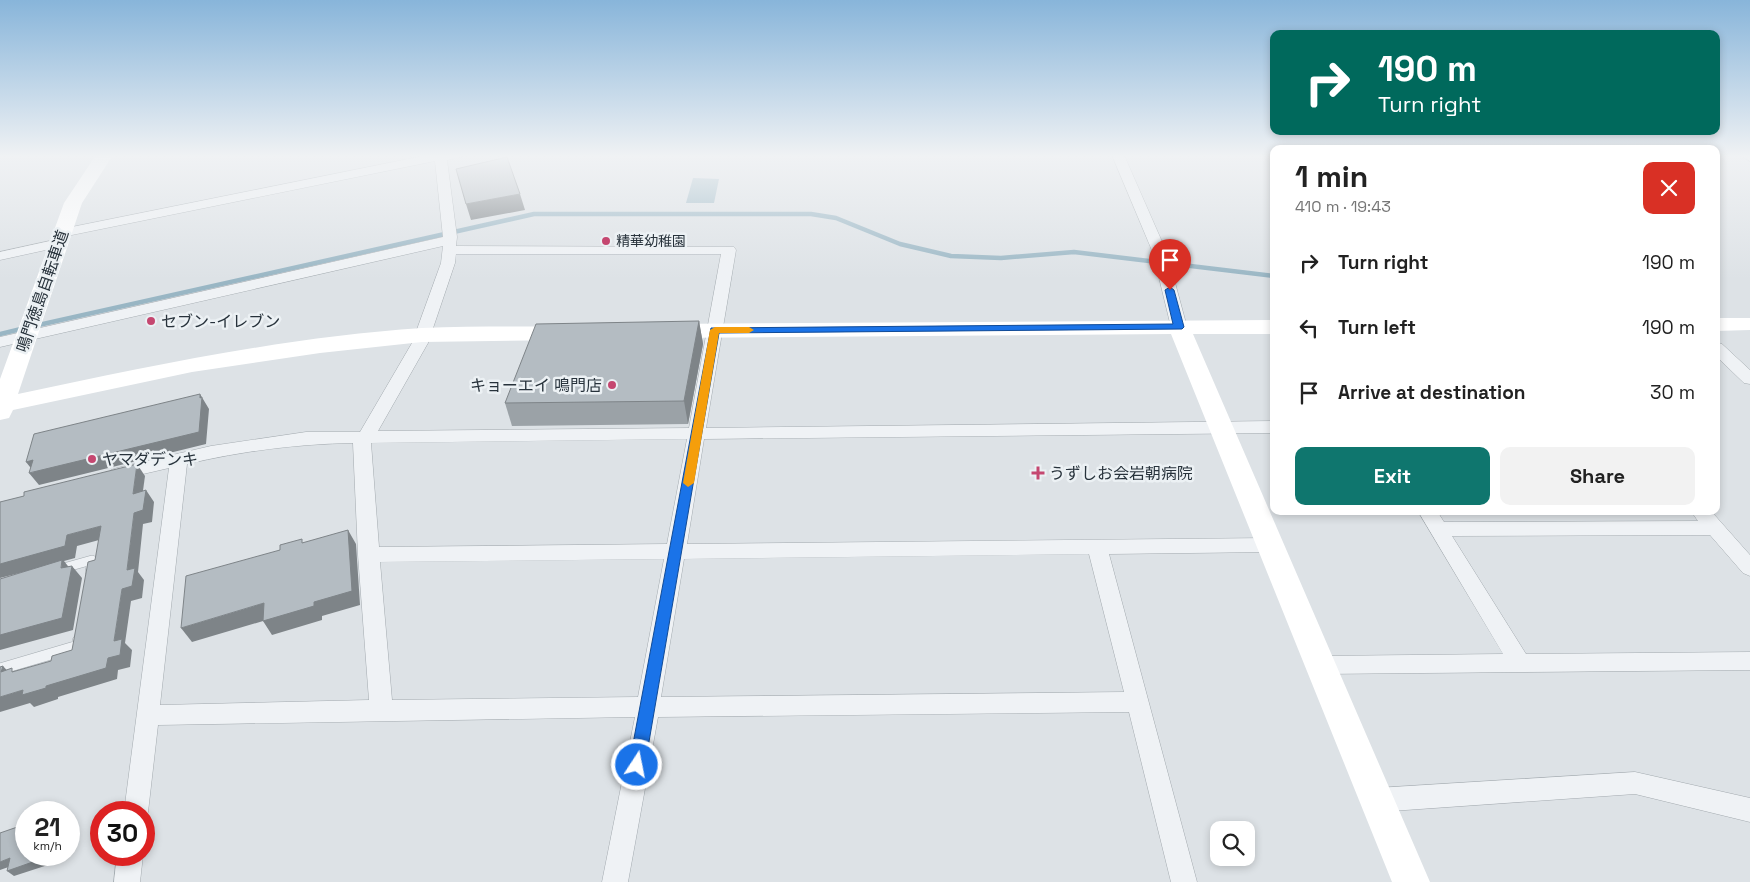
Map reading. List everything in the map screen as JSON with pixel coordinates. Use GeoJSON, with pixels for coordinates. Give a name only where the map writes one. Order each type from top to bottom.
{"type":"FeatureCollection","features":[{"type":"Feature","properties":{"kind":"street","name":"鳴門徳島自転車道"},"geometry":{"type":"LineString","coordinates":[[1,407],[61,238],[78,196]]}},
{"type":"Feature","properties":{"kind":"street"},"geometry":{"type":"LineString","coordinates":[[0,256],[61,238],[255,196]]}},
{"type":"Feature","properties":{"kind":"street"},"geometry":{"type":"LineString","coordinates":[[381,710],[361,445],[420,343],[448,263],[450,238],[445,196]]}},
{"type":"Feature","properties":{"kind":"street"},"geometry":{"type":"LineString","coordinates":[[1136,196],[1160,253],[1179,327],[1411,882]]}},
{"type":"Feature","properties":{"kind":"street"},"geometry":{"type":"LineString","coordinates":[[0,342],[28,330],[450,238],[729,250],[698,432],[615,882]]}},
{"type":"Feature","properties":{"kind":"street"},"geometry":{"type":"LineString","coordinates":[[1720,325],[1750,324]]}},
{"type":"Feature","properties":{"kind":"street"},"geometry":{"type":"LineString","coordinates":[[646,331],[1270,327]]}},
{"type":"Feature","properties":{"kind":"street"},"geometry":{"type":"LineString","coordinates":[[1,407],[137,375],[224,359],[422,335],[588,332]]}},
{"type":"Feature","properties":{"kind":"street"},"geometry":{"type":"LineString","coordinates":[[1720,351],[1750,379]]}},
{"type":"Feature","properties":{"kind":"street"},"geometry":{"type":"LineString","coordinates":[[104,478],[179,458],[275,441],[306,438],[698,432],[1270,427]]}},
{"type":"Feature","properties":{"kind":"street"},"geometry":{"type":"LineString","coordinates":[[137,801],[179,458]]}},
{"type":"Feature","properties":{"kind":"street"},"geometry":{"type":"LineString","coordinates":[[1429,515],[1520,664]]}},
{"type":"Feature","properties":{"kind":"street"},"geometry":{"type":"LineString","coordinates":[[1704,515],[1750,568]]}},
{"type":"Feature","properties":{"kind":"street"},"geometry":{"type":"LineString","coordinates":[[1438,529],[1715,528]]}},
{"type":"Feature","properties":{"kind":"street"},"geometry":{"type":"LineString","coordinates":[[368,555],[1270,545]]}},
{"type":"Feature","properties":{"kind":"street"},"geometry":{"type":"LineString","coordinates":[[1097,546],[1184,882]]}},
{"type":"Feature","properties":{"kind":"street"},"geometry":{"type":"LineString","coordinates":[[1320,665],[1750,661]]}},
{"type":"Feature","properties":{"kind":"street"},"geometry":{"type":"LineString","coordinates":[[148,715],[381,710],[1138,702]]}},
{"type":"Feature","properties":{"kind":"street"},"geometry":{"type":"LineString","coordinates":[[1377,800],[1635,784],[1750,810]]}},
{"type":"Feature","properties":{"kind":"street"},"geometry":{"type":"LineString","coordinates":[[127,882],[129,866]]}},
{"type":"Feature","properties":{"kind":"lane"},"geometry":{"type":"LineString","coordinates":[[46,573],[92,560],[89,579]]}},
{"type":"Feature","properties":{"kind":"lane"},"geometry":{"type":"LineString","coordinates":[[0,669],[78,646],[81,627]]}},
{"type":"Feature","properties":{"kind":"water"},"geometry":{"type":"Polygon","coordinates":[[[688,196],[715,196],[714,203],[686,203],[688,196]]]}},
{"type":"Feature","properties":{"kind":"building"},"geometry":{"type":"Polygon","coordinates":[[[464,196],[508,196],[466,204],[464,196]]]}},
{"type":"Feature","properties":{"kind":"building","name":"キョーエイ 鳴門店"},"geometry":{"type":"Polygon","coordinates":[[[699,321],[684,401],[505,403],[536,324],[699,321]]]}},
{"type":"Feature","properties":{"kind":"building"},"geometry":{"type":"Polygon","coordinates":[[[200,394],[200,398],[202,397],[199,432],[29,473],[33,460],[26,462],[34,434],[200,394]]]}},
{"type":"Feature","properties":{"kind":"building"},"geometry":{"type":"Polygon","coordinates":[[[137,464],[133,494],[146,490],[143,510],[134,513],[127,570],[135,568],[132,586],[122,589],[114,641],[122,639],[120,655],[108,658],[106,668],[22,695],[23,690],[0,697],[0,667],[3,666],[1,672],[12,668],[12,672],[51,661],[52,656],[72,650],[88,562],[95,560],[101,526],[67,535],[65,546],[0,564],[0,502],[24,496],[24,492],[137,464]]]}},
{"type":"Feature","properties":{"kind":"building"},"geometry":{"type":"Polygon","coordinates":[[[348,530],[352,591],[314,602],[314,606],[263,621],[264,603],[181,628],[186,576],[280,550],[280,545],[302,539],[302,543],[348,530]]]}},
{"type":"Feature","properties":{"kind":"building"},"geometry":{"type":"Polygon","coordinates":[[[62,560],[61,568],[72,566],[62,618],[0,635],[0,579],[62,560]]]}},
{"type":"Feature","properties":{"kind":"building"},"geometry":{"type":"Polygon","coordinates":[[[15,828],[15,866],[21,866],[7,871],[10,858],[0,862],[0,833],[15,828]]]}},
{"type":"Feature","properties":{"kind":"waterway"},"geometry":{"type":"LineString","coordinates":[[34,326],[534,214],[811,214],[836,218],[900,244],[951,256],[1001,258],[1074,252],[1270,276]]}},
{"type":"Feature","properties":{"kind":"waterway"},"geometry":{"type":"LineString","coordinates":[[0,334],[25,328]]}},
{"type":"Feature","properties":{"kind":"slow traffic"},"geometry":{"type":"LineString","coordinates":[[688,483],[715,330],[749,330]]}},
{"type":"Feature","properties":{"kind":"place","name":"精華幼稚園"},"geometry":{"type":"Point","coordinates":[606,241]}},
{"type":"Feature","properties":{"kind":"place","name":"セブン-イレブン"},"geometry":{"type":"Point","coordinates":[151,321]}},
{"type":"Feature","properties":{"kind":"place","name":"キョーエイ 鳴門店"},"geometry":{"type":"Point","coordinates":[612,385]}},
{"type":"Feature","properties":{"kind":"place","name":"ヤマダデンキ"},"geometry":{"type":"Point","coordinates":[92,459]}},
{"type":"Feature","properties":{"kind":"place","name":"うずしお会岩朝病院"},"geometry":{"type":"Point","coordinates":[1038,473]}},
{"type":"Feature","properties":{"kind":"route"},"geometry":{"type":"LineString","coordinates":[[637,765],[715,330],[1179,327],[1170,290]]}}]}
